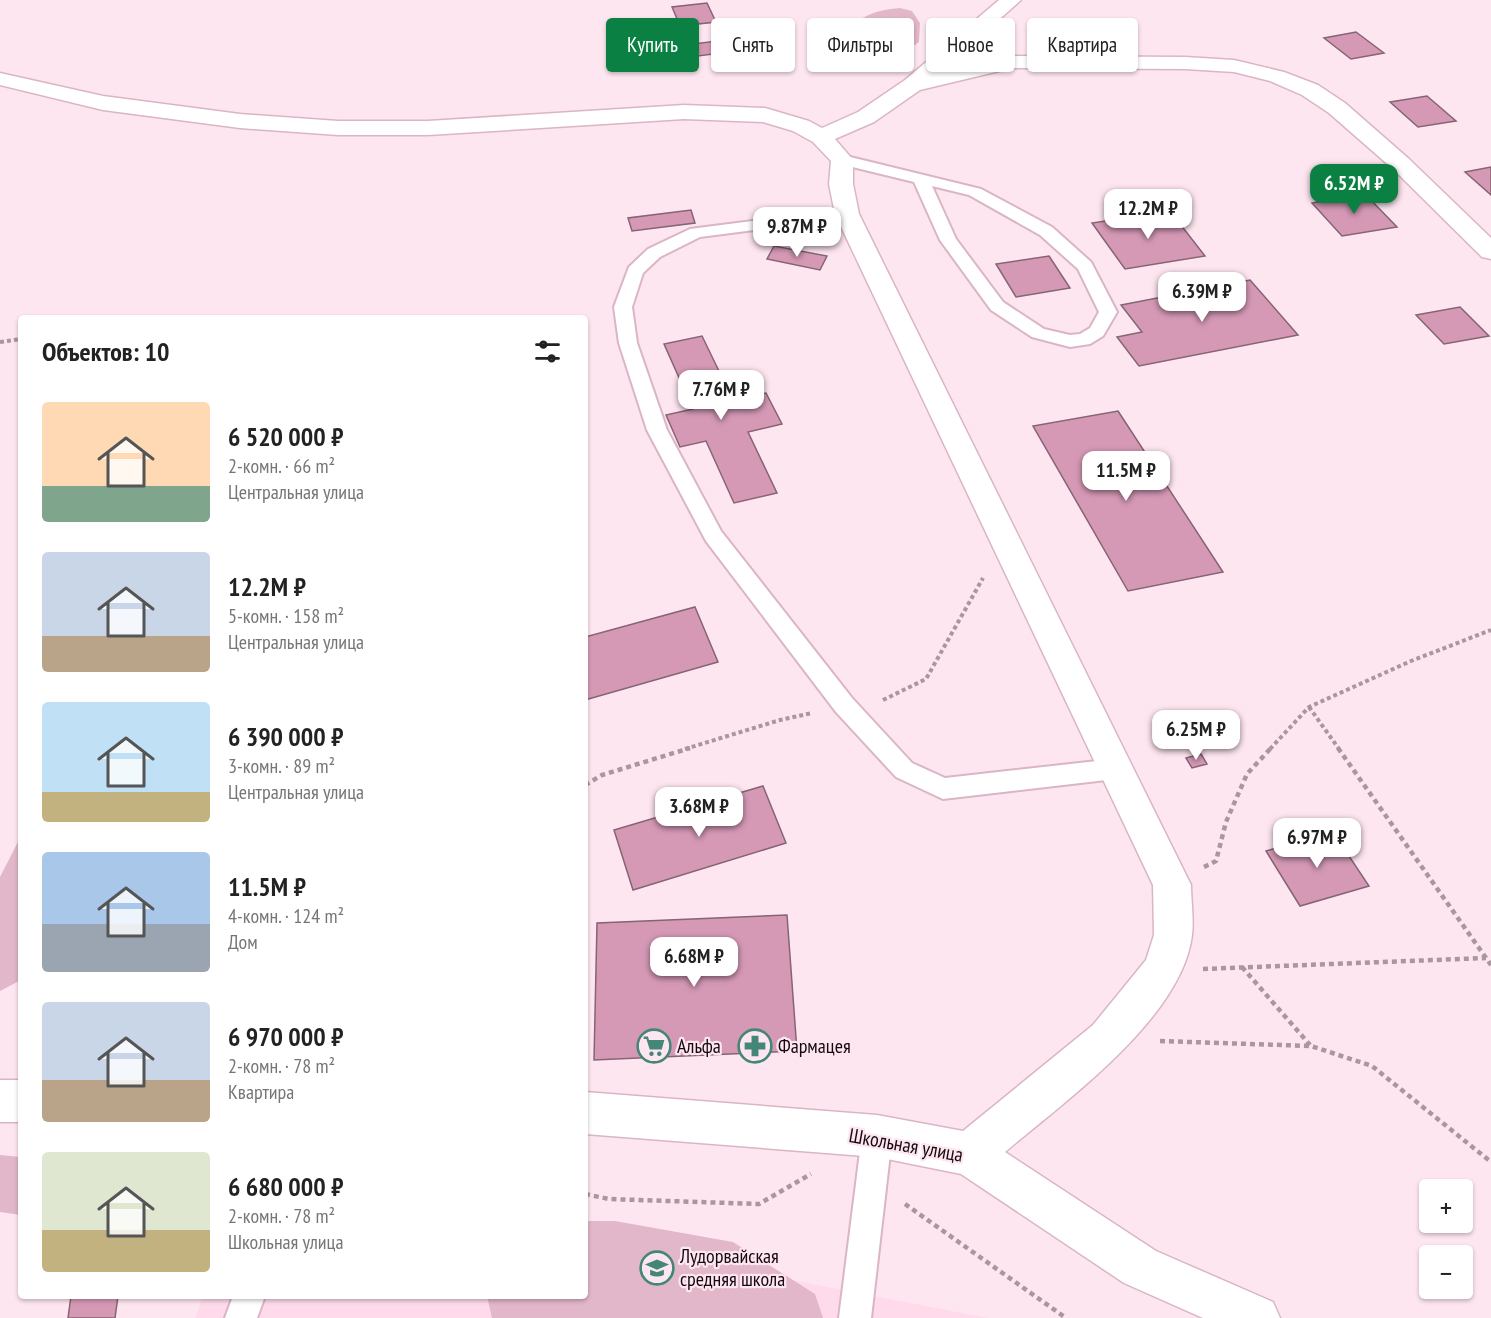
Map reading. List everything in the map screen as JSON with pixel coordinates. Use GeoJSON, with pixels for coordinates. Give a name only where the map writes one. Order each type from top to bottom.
{"type":"FeatureCollection","features":[{"type":"Feature","properties":{"kind":"street"},"geometry":{"type":"LineString","coordinates":[[821,137],[866,117],[913,85],[1011,0]]}},
{"type":"Feature","properties":{"kind":"street"},"geometry":{"type":"LineString","coordinates":[[913,85],[1012,62],[1185,63],[1234,66],[1276,76],[1310,90],[1337,108],[1401,164],[1491,252]]}},
{"type":"Feature","properties":{"kind":"street"},"geometry":{"type":"LineString","coordinates":[[0,79],[103,103],[240,121],[338,128],[428,128],[684,112],[765,115],[801,126],[821,137],[842,160],[841,184],[847,214],[1172,885],[1173,935],[1163,970],[1107,1038],[969,1154]]}},
{"type":"Feature","properties":{"kind":"street"},"geometry":{"type":"LineString","coordinates":[[0,1101],[18,1101]]}},
{"type":"Feature","properties":{"kind":"street","name":"Школьная улица"},"geometry":{"type":"LineString","coordinates":[[588,1113],[754,1125],[875,1156],[969,1154],[1140,1267],[1257,1318]]}},
{"type":"Feature","properties":{"kind":"lane"},"geometry":{"type":"LineString","coordinates":[[842,160],[975,192],[1046,231],[1085,266],[1108,312],[1097,332],[1084,340],[1070,340],[1038,333],[997,306],[948,240],[921,180]]}},
{"type":"Feature","properties":{"kind":"lane"},"geometry":{"type":"LineString","coordinates":[[847,214],[696,233],[654,253],[635,271],[623,307],[628,343],[657,430],[713,536],[844,705],[904,770],[943,789],[1115,769]]}},
{"type":"Feature","properties":{"kind":"lane"},"geometry":{"type":"LineString","coordinates":[[855,1318],[875,1156]]}},
{"type":"Feature","properties":{"kind":"lane"},"geometry":{"type":"LineString","coordinates":[[241,1318],[248,1299]]}},
{"type":"Feature","properties":{"kind":"path"},"geometry":{"type":"LineString","coordinates":[[0,342],[18,339]]}},
{"type":"Feature","properties":{"kind":"path"},"geometry":{"type":"LineString","coordinates":[[1172,885],[1216,861],[1226,822],[1247,774],[1309,707],[1491,630]]}},
{"type":"Feature","properties":{"kind":"path"},"geometry":{"type":"LineString","coordinates":[[1309,707],[1491,965]]}},
{"type":"Feature","properties":{"kind":"path"},"geometry":{"type":"LineString","coordinates":[[1163,970],[1486,958]]}},
{"type":"Feature","properties":{"kind":"path"},"geometry":{"type":"LineString","coordinates":[[1242,967],[1311,1046]]}},
{"type":"Feature","properties":{"kind":"path"},"geometry":{"type":"LineString","coordinates":[[1107,1038],[1311,1046],[1372,1066],[1491,1162]]}},
{"type":"Feature","properties":{"kind":"path"},"geometry":{"type":"LineString","coordinates":[[875,1156],[916,1213],[1066,1318]]}},
{"type":"Feature","properties":{"kind":"path"},"geometry":{"type":"LineString","coordinates":[[588,1195],[609,1199],[759,1204],[819,1169]]}},
{"type":"Feature","properties":{"kind":"shaded area"},"geometry":{"type":"Polygon","coordinates":[[[900,8],[912,11],[920,23],[919,42],[914,46],[914,18],[864,18],[882,11],[900,8]]]}},
{"type":"Feature","properties":{"kind":"shaded area"},"geometry":{"type":"Polygon","coordinates":[[[18,842],[18,982],[0,991],[0,877],[18,842]]]}},
{"type":"Feature","properties":{"kind":"shaded area"},"geometry":{"type":"Polygon","coordinates":[[[0,1155],[18,1157],[18,1215],[0,1212],[0,1155]]]}},
{"type":"Feature","properties":{"kind":"shaded area"},"geometry":{"type":"Polygon","coordinates":[[[588,1221],[615,1221],[733,1242],[815,1294],[823,1318],[492,1318],[488,1299],[588,1299],[588,1221]]]}},
{"type":"Feature","properties":{"kind":"shaded area","name":"Лудорвайская средняя школа"},"geometry":{"type":"Polygon","coordinates":[[[588,1241],[988,1318],[195,1318],[202,1299],[588,1299],[588,1241]]]}},
{"type":"Feature","properties":{"kind":"building"},"geometry":{"type":"Polygon","coordinates":[[[707,3],[714,18],[711,18],[711,23],[699,24],[699,18],[677,18],[672,7],[707,3]]]}},
{"type":"Feature","properties":{"kind":"building"},"geometry":{"type":"Polygon","coordinates":[[[1356,32],[1384,53],[1351,59],[1324,38],[1356,32]]]}},
{"type":"Feature","properties":{"kind":"building"},"geometry":{"type":"Polygon","coordinates":[[[711,42],[711,54],[699,56],[699,43],[711,42]]]}},
{"type":"Feature","properties":{"kind":"building"},"geometry":{"type":"Polygon","coordinates":[[[1427,96],[1456,121],[1418,127],[1390,102],[1427,96]]]}},
{"type":"Feature","properties":{"kind":"building"},"geometry":{"type":"Polygon","coordinates":[[[1491,167],[1491,195],[1465,172],[1491,167]]]}},
{"type":"Feature","properties":{"kind":"building"},"geometry":{"type":"Polygon","coordinates":[[[1365,194],[1397,227],[1342,236],[1312,203],[1365,194]]]}},
{"type":"Feature","properties":{"kind":"building"},"geometry":{"type":"Polygon","coordinates":[[[691,210],[695,223],[632,231],[628,218],[691,210]]]}},
{"type":"Feature","properties":{"kind":"building"},"geometry":{"type":"Polygon","coordinates":[[[1170,211],[1205,256],[1125,269],[1092,223],[1170,211]]]}},
{"type":"Feature","properties":{"kind":"building"},"geometry":{"type":"Polygon","coordinates":[[[774,246],[827,256],[820,270],[767,259],[774,246]]]}},
{"type":"Feature","properties":{"kind":"building"},"geometry":{"type":"Polygon","coordinates":[[[1049,256],[1070,288],[1016,297],[996,264],[1049,256]]]}},
{"type":"Feature","properties":{"kind":"building"},"geometry":{"type":"Polygon","coordinates":[[[1250,280],[1298,335],[1139,366],[1117,337],[1142,332],[1121,305],[1250,280]]]}},
{"type":"Feature","properties":{"kind":"building"},"geometry":{"type":"Polygon","coordinates":[[[1460,307],[1489,336],[1444,344],[1416,315],[1460,307]]]}},
{"type":"Feature","properties":{"kind":"building"},"geometry":{"type":"Polygon","coordinates":[[[702,336],[733,400],[766,393],[782,424],[748,432],[777,493],[734,503],[706,441],[680,447],[666,415],[693,409],[664,344],[702,336]]]}},
{"type":"Feature","properties":{"kind":"building"},"geometry":{"type":"Polygon","coordinates":[[[1118,411],[1223,572],[1128,591],[1033,426],[1118,411]]]}},
{"type":"Feature","properties":{"kind":"building"},"geometry":{"type":"Polygon","coordinates":[[[695,607],[718,662],[588,699],[588,636],[695,607]]]}},
{"type":"Feature","properties":{"kind":"building"},"geometry":{"type":"Polygon","coordinates":[[[1201,754],[1207,764],[1192,768],[1186,758],[1201,754]]]}},
{"type":"Feature","properties":{"kind":"building"},"geometry":{"type":"Polygon","coordinates":[[[763,786],[786,843],[633,890],[614,830],[763,786]]]}},
{"type":"Feature","properties":{"kind":"building"},"geometry":{"type":"Polygon","coordinates":[[[1333,832],[1369,886],[1300,906],[1266,851],[1333,832]]]}},
{"type":"Feature","properties":{"kind":"building"},"geometry":{"type":"Polygon","coordinates":[[[787,915],[797,1051],[594,1060],[597,923],[787,915]]]}},
{"type":"Feature","properties":{"kind":"building"},"geometry":{"type":"Polygon","coordinates":[[[71,1299],[118,1299],[115,1318],[68,1318],[71,1299]]]}},
{"type":"Feature","properties":{"kind":"place","name":"Альфа"},"geometry":{"type":"Point","coordinates":[654,1046]}},
{"type":"Feature","properties":{"kind":"place","name":"Фармацея"},"geometry":{"type":"Point","coordinates":[755,1046]}},
{"type":"Feature","properties":{"kind":"place","name":"Лудорвайская средняя школа"},"geometry":{"type":"Point","coordinates":[657,1268]}}]}
